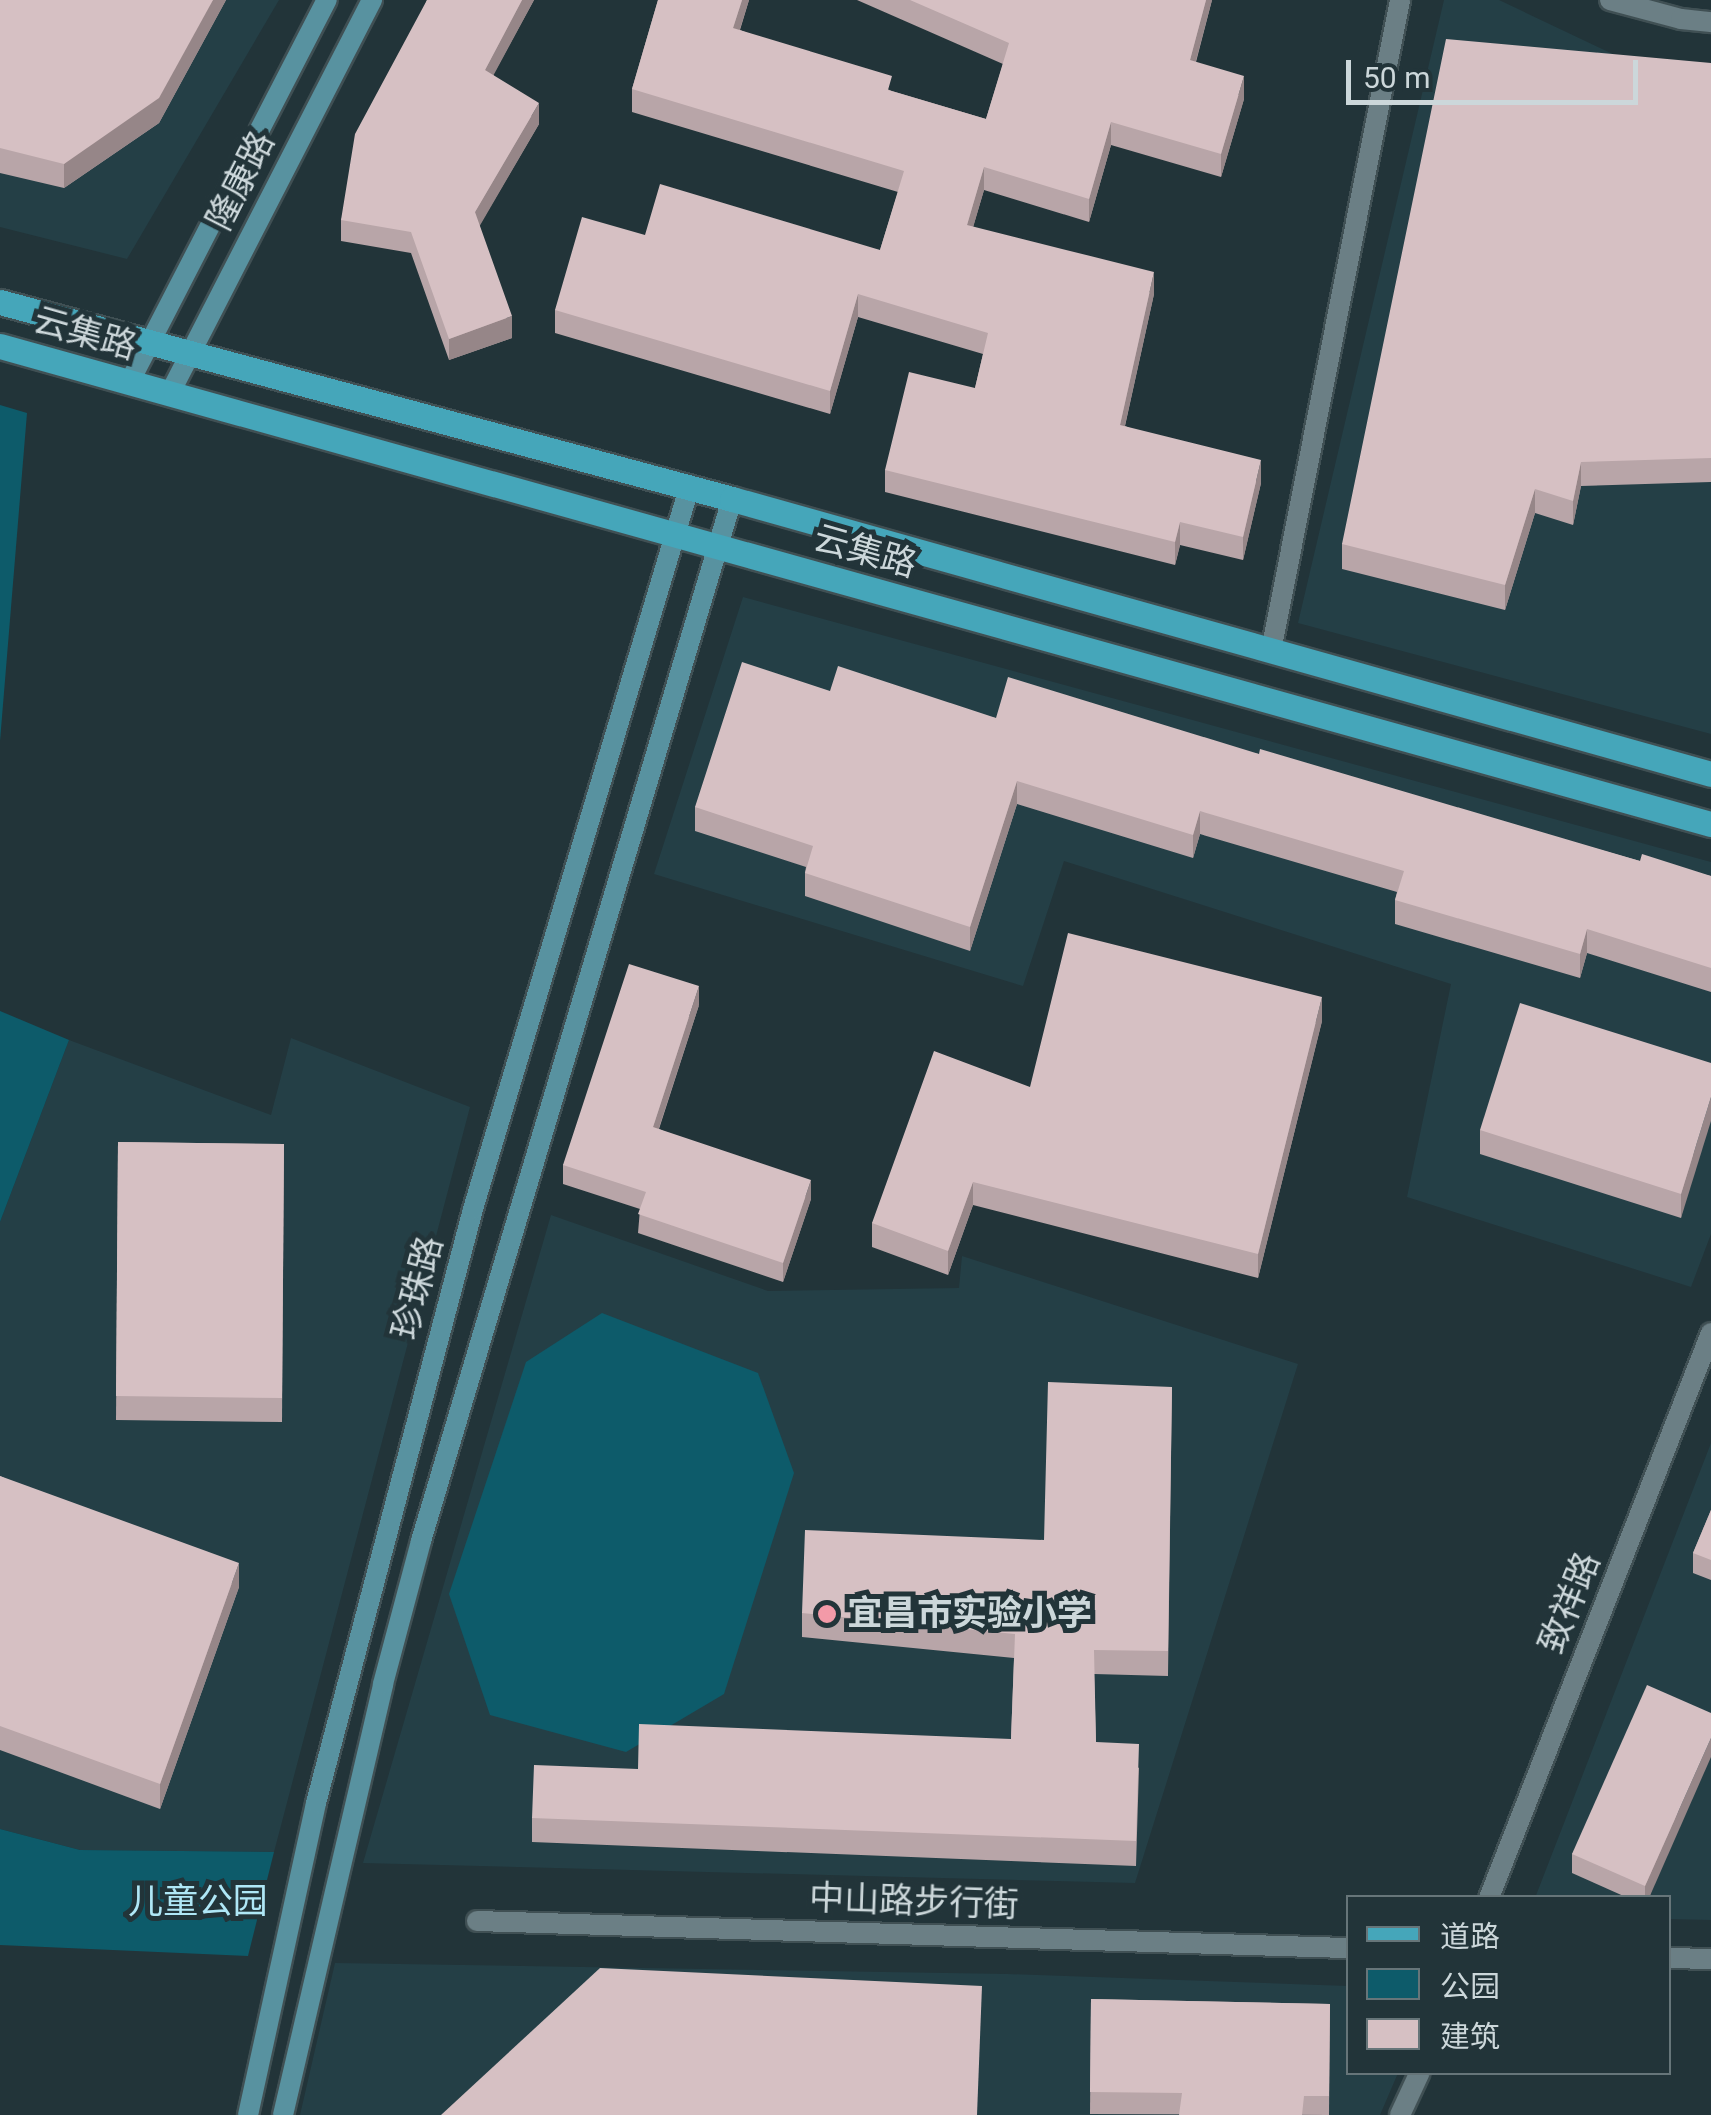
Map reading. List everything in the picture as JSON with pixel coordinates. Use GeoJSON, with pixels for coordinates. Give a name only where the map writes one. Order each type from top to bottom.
{"type":"FeatureCollection","features":[{"type":"Feature","properties":{"kind":"main road","name":"隆康路"},"geometry":{"type":"LineString","coordinates":[[129,383],[326,0]]}},
{"type":"Feature","properties":{"kind":"main road","name":"隆康路"},"geometry":{"type":"LineString","coordinates":[[170,394],[372,0]]}},
{"type":"Feature","properties":{"kind":"main road","name":"云集路"},"geometry":{"type":"LineString","coordinates":[[0,302],[732,499],[1711,774]]}},
{"type":"Feature","properties":{"kind":"main road","name":"云集路"},"geometry":{"type":"LineString","coordinates":[[0,346],[1711,824]]}},
{"type":"Feature","properties":{"kind":"main road","name":"珍珠路"},"geometry":{"type":"LineString","coordinates":[[248,2115],[316,1804],[472,1209],[678,535],[689,488]]}},
{"type":"Feature","properties":{"kind":"main road","name":"珍珠路"},"geometry":{"type":"LineString","coordinates":[[283,2115],[378,1702],[421,1541],[732,499]]}},
{"type":"Feature","properties":{"kind":"street"},"geometry":{"type":"LineString","coordinates":[[1272,651],[1400,0]]}},
{"type":"Feature","properties":{"kind":"street"},"geometry":{"type":"LineString","coordinates":[[1610,0],[1681,19],[1711,22]]}},
{"type":"Feature","properties":{"kind":"street","name":"致祥路"},"geometry":{"type":"LineString","coordinates":[[1490,1895],[1711,1333]]}},
{"type":"Feature","properties":{"kind":"street","name":"中山路步行街"},"geometry":{"type":"LineString","coordinates":[[477,1921],[1346,1948]]}},
{"type":"Feature","properties":{"kind":"street"},"geometry":{"type":"LineString","coordinates":[[1671,1958],[1711,1959]]}},
{"type":"Feature","properties":{"kind":"street"},"geometry":{"type":"LineString","coordinates":[[1400,2115],[1419,2075]]}},
{"type":"Feature","properties":{"kind":"shaded area"},"geometry":{"type":"Polygon","coordinates":[[[0,0],[279,0],[127,259],[0,227],[0,0]]]}},
{"type":"Feature","properties":{"kind":"shaded area"},"geometry":{"type":"Polygon","coordinates":[[[1444,0],[1499,0],[1619,57],[1711,71],[1711,734],[1298,623],[1444,0]]]}},
{"type":"Feature","properties":{"kind":"shaded area"},"geometry":{"type":"Polygon","coordinates":[[[743,597],[1711,862],[1711,1234],[1691,1287],[1407,1197],[1451,984],[1064,861],[1023,986],[654,874],[743,597]]]}},
{"type":"Feature","properties":{"kind":"shaded area"},"geometry":{"type":"Polygon","coordinates":[[[291,1038],[470,1107],[274,1852],[80,1850],[0,1829],[0,1222],[69,1040],[271,1115],[291,1038]]]}},
{"type":"Feature","properties":{"kind":"shaded area","name":"宜昌市实验小学"},"geometry":{"type":"Polygon","coordinates":[[[551,1215],[768,1291],[959,1288],[962,1256],[1298,1364],[1135,1883],[363,1863],[551,1215]]]}},
{"type":"Feature","properties":{"kind":"shaded area"},"geometry":{"type":"Polygon","coordinates":[[[1711,1443],[1711,1920],[1671,1919],[1671,1895],[1536,1895],[1711,1443]]]}},
{"type":"Feature","properties":{"kind":"shaded area"},"geometry":{"type":"Polygon","coordinates":[[[335,1963],[1007,1974],[1346,1986],[1346,2075],[1397,2075],[1380,2115],[300,2115],[335,1963]]]}},
{"type":"Feature","properties":{"kind":"green space"},"geometry":{"type":"Polygon","coordinates":[[[0,405],[27,413],[0,741],[0,405]]]}},
{"type":"Feature","properties":{"kind":"green space"},"geometry":{"type":"Polygon","coordinates":[[[0,1011],[69,1040],[0,1222],[0,1011]]]}},
{"type":"Feature","properties":{"kind":"green space"},"geometry":{"type":"Polygon","coordinates":[[[602,1313],[758,1373],[794,1473],[724,1694],[626,1752],[490,1715],[449,1594],[526,1362],[602,1313]]]}},
{"type":"Feature","properties":{"kind":"green space","name":"儿童公园"},"geometry":{"type":"Polygon","coordinates":[[[0,1829],[80,1850],[274,1852],[248,1956],[0,1945],[0,1829]]]}},
{"type":"Feature","properties":{"kind":"building"},"geometry":{"type":"Polygon","coordinates":[[[0,0],[213,0],[159,98],[64,164],[0,148],[0,0]]]}},
{"type":"Feature","properties":{"kind":"building"},"geometry":{"type":"Polygon","coordinates":[[[427,0],[522,0],[485,70],[539,103],[475,212],[512,316],[449,339],[411,232],[341,220],[355,134],[427,0]]]}},
{"type":"Feature","properties":{"kind":"building"},"geometry":{"type":"Polygon","coordinates":[[[658,0],[742,0],[733,28],[892,76],[888,90],[986,119],[1009,43],[910,0],[1206,0],[1190,60],[1244,76],[1221,154],[1111,122],[1089,199],[984,167],[967,225],[1154,272],[1120,425],[1261,460],[1243,537],[1180,522],[1175,542],[885,470],[909,372],[975,388],[988,333],[858,294],[830,391],[555,310],[582,217],[645,235],[660,184],[880,250],[904,171],[632,89],[658,0]]]}},
{"type":"Feature","properties":{"kind":"building"},"geometry":{"type":"Polygon","coordinates":[[[1446,39],[1711,63],[1711,458],[1581,462],[1573,501],[1535,489],[1505,585],[1342,544],[1446,39]]]}},
{"type":"Feature","properties":{"kind":"building"},"geometry":{"type":"Polygon","coordinates":[[[742,662],[830,691],[838,666],[996,718],[1008,677],[1259,754],[1260,749],[1640,861],[1642,854],[1711,876],[1711,968],[1587,929],[1580,954],[1395,900],[1404,871],[1200,811],[1193,835],[1017,781],[970,927],[805,873],[813,846],[695,807],[742,662]]]}},
{"type":"Feature","properties":{"kind":"building"},"geometry":{"type":"Polygon","coordinates":[[[1068,933],[1322,997],[1258,1254],[973,1182],[948,1251],[872,1223],[934,1051],[1030,1087],[1068,933]]]}},
{"type":"Feature","properties":{"kind":"building"},"geometry":{"type":"Polygon","coordinates":[[[629,964],[699,986],[653,1127],[811,1180],[783,1263],[638,1214],[646,1192],[563,1165],[629,964]]]}},
{"type":"Feature","properties":{"kind":"building"},"geometry":{"type":"Polygon","coordinates":[[[1520,1003],[1711,1063],[1711,1097],[1681,1194],[1480,1130],[1520,1003]]]}},
{"type":"Feature","properties":{"kind":"building"},"geometry":{"type":"Polygon","coordinates":[[[118,1142],[284,1144],[282,1398],[116,1396],[118,1142]]]}},
{"type":"Feature","properties":{"kind":"building"},"geometry":{"type":"Polygon","coordinates":[[[1048,1382],[1172,1387],[1168,1651],[1094,1650],[1096,1742],[1139,1744],[1136,1841],[532,1818],[534,1765],[638,1769],[639,1724],[1011,1739],[1015,1634],[802,1613],[805,1530],[1044,1540],[1048,1382]]]}},
{"type":"Feature","properties":{"kind":"building"},"geometry":{"type":"Polygon","coordinates":[[[0,1476],[239,1563],[160,1784],[0,1726],[0,1476]]]}},
{"type":"Feature","properties":{"kind":"building"},"geometry":{"type":"Polygon","coordinates":[[[1711,1510],[1711,1560],[1693,1553],[1711,1510]]]}},
{"type":"Feature","properties":{"kind":"building"},"geometry":{"type":"Polygon","coordinates":[[[1647,1685],[1711,1713],[1711,1738],[1645,1886],[1572,1854],[1647,1685]]]}},
{"type":"Feature","properties":{"kind":"building"},"geometry":{"type":"Polygon","coordinates":[[[600,1968],[982,1986],[977,2115],[441,2115],[600,1968]]]}},
{"type":"Feature","properties":{"kind":"building"},"geometry":{"type":"Polygon","coordinates":[[[1091,1999],[1330,2004],[1329,2096],[1304,2096],[1302,2115],[1179,2115],[1182,2093],[1090,2092],[1091,1999]]]}},
{"type":"Feature","properties":{"kind":"place","name":"宜昌市实验小学"},"geometry":{"type":"Point","coordinates":[827,1614]}}]}
